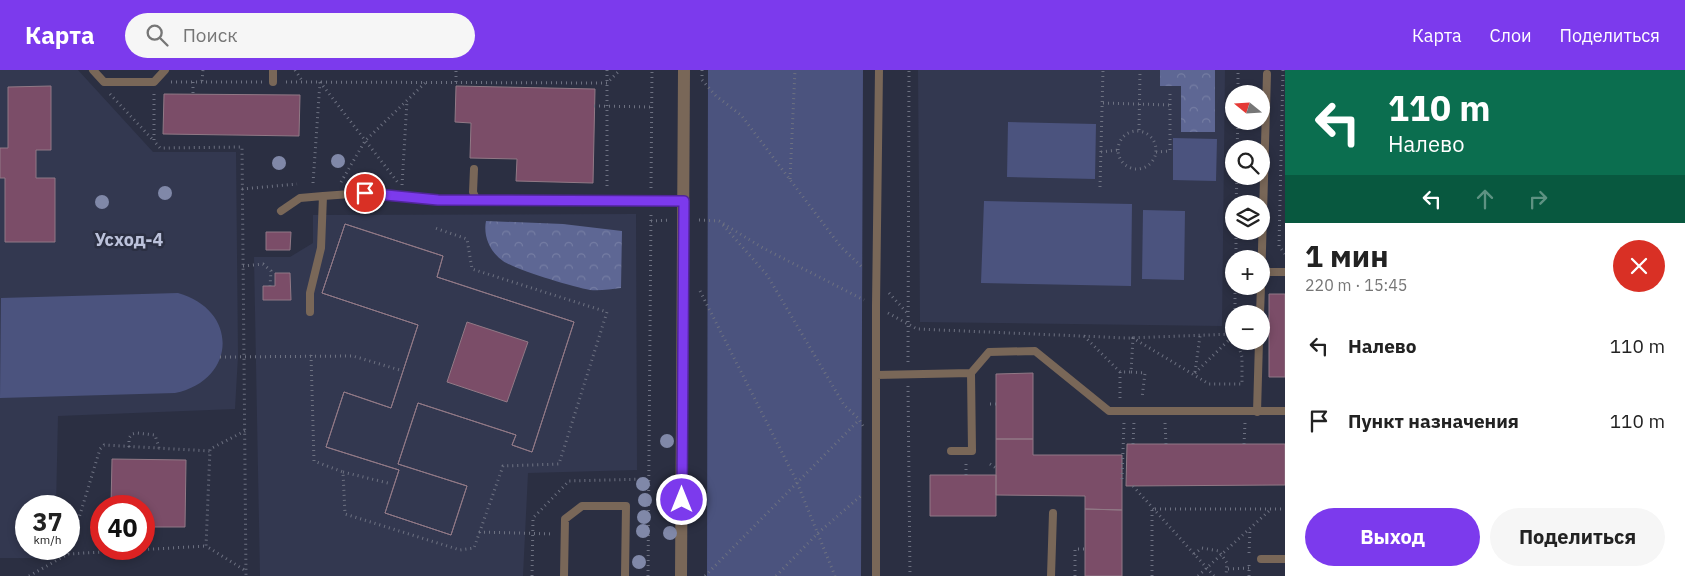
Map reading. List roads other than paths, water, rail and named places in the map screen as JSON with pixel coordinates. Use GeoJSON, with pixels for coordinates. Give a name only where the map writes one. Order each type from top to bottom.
{"type":"FeatureCollection","features":[{"type":"Feature","properties":{"kind":"street"},"geometry":{"type":"LineString","coordinates":[[682,576],[684,70]]}},
{"type":"Feature","properties":{"kind":"lane"},"geometry":{"type":"LineString","coordinates":[[93,70],[104,82],[154,82],[164,70]]}},
{"type":"Feature","properties":{"kind":"lane"},"geometry":{"type":"LineString","coordinates":[[273,70],[273,82]]}},
{"type":"Feature","properties":{"kind":"lane"},"geometry":{"type":"LineString","coordinates":[[876,576],[875,397],[879,70]]}},
{"type":"Feature","properties":{"kind":"lane"},"geometry":{"type":"LineString","coordinates":[[1263,250],[1267,74]]}},
{"type":"Feature","properties":{"kind":"lane"},"geometry":{"type":"LineString","coordinates":[[474,169],[473,192],[477,201]]}},
{"type":"Feature","properties":{"kind":"lane"},"geometry":{"type":"LineString","coordinates":[[281,211],[300,198],[365,193],[438,200],[477,201],[684,201]]}},
{"type":"Feature","properties":{"kind":"lane"},"geometry":{"type":"LineString","coordinates":[[310,312],[310,293],[321,248],[323,196]]}},
{"type":"Feature","properties":{"kind":"lane"},"geometry":{"type":"LineString","coordinates":[[1270,272],[1285,272]]}},
{"type":"Feature","properties":{"kind":"lane"},"geometry":{"type":"LineString","coordinates":[[1257,412],[1259,350]]}},
{"type":"Feature","properties":{"kind":"lane"},"geometry":{"type":"LineString","coordinates":[[951,451],[972,451],[971,373],[990,352],[1035,351],[1109,411],[1285,412]]}},
{"type":"Feature","properties":{"kind":"lane"},"geometry":{"type":"LineString","coordinates":[[876,375],[971,373]]}},
{"type":"Feature","properties":{"kind":"lane"},"geometry":{"type":"LineString","coordinates":[[564,576],[566,519],[582,506],[626,506],[625,576]]}},
{"type":"Feature","properties":{"kind":"lane"},"geometry":{"type":"LineString","coordinates":[[1051,576],[1053,513]]}},
{"type":"Feature","properties":{"kind":"lane"},"geometry":{"type":"LineString","coordinates":[[1261,559],[1285,559]]}},
{"type":"Feature","properties":{"kind":"district","name":"Усход-4"},"geometry":{"type":"Point","coordinates":[129,240]}}]}
